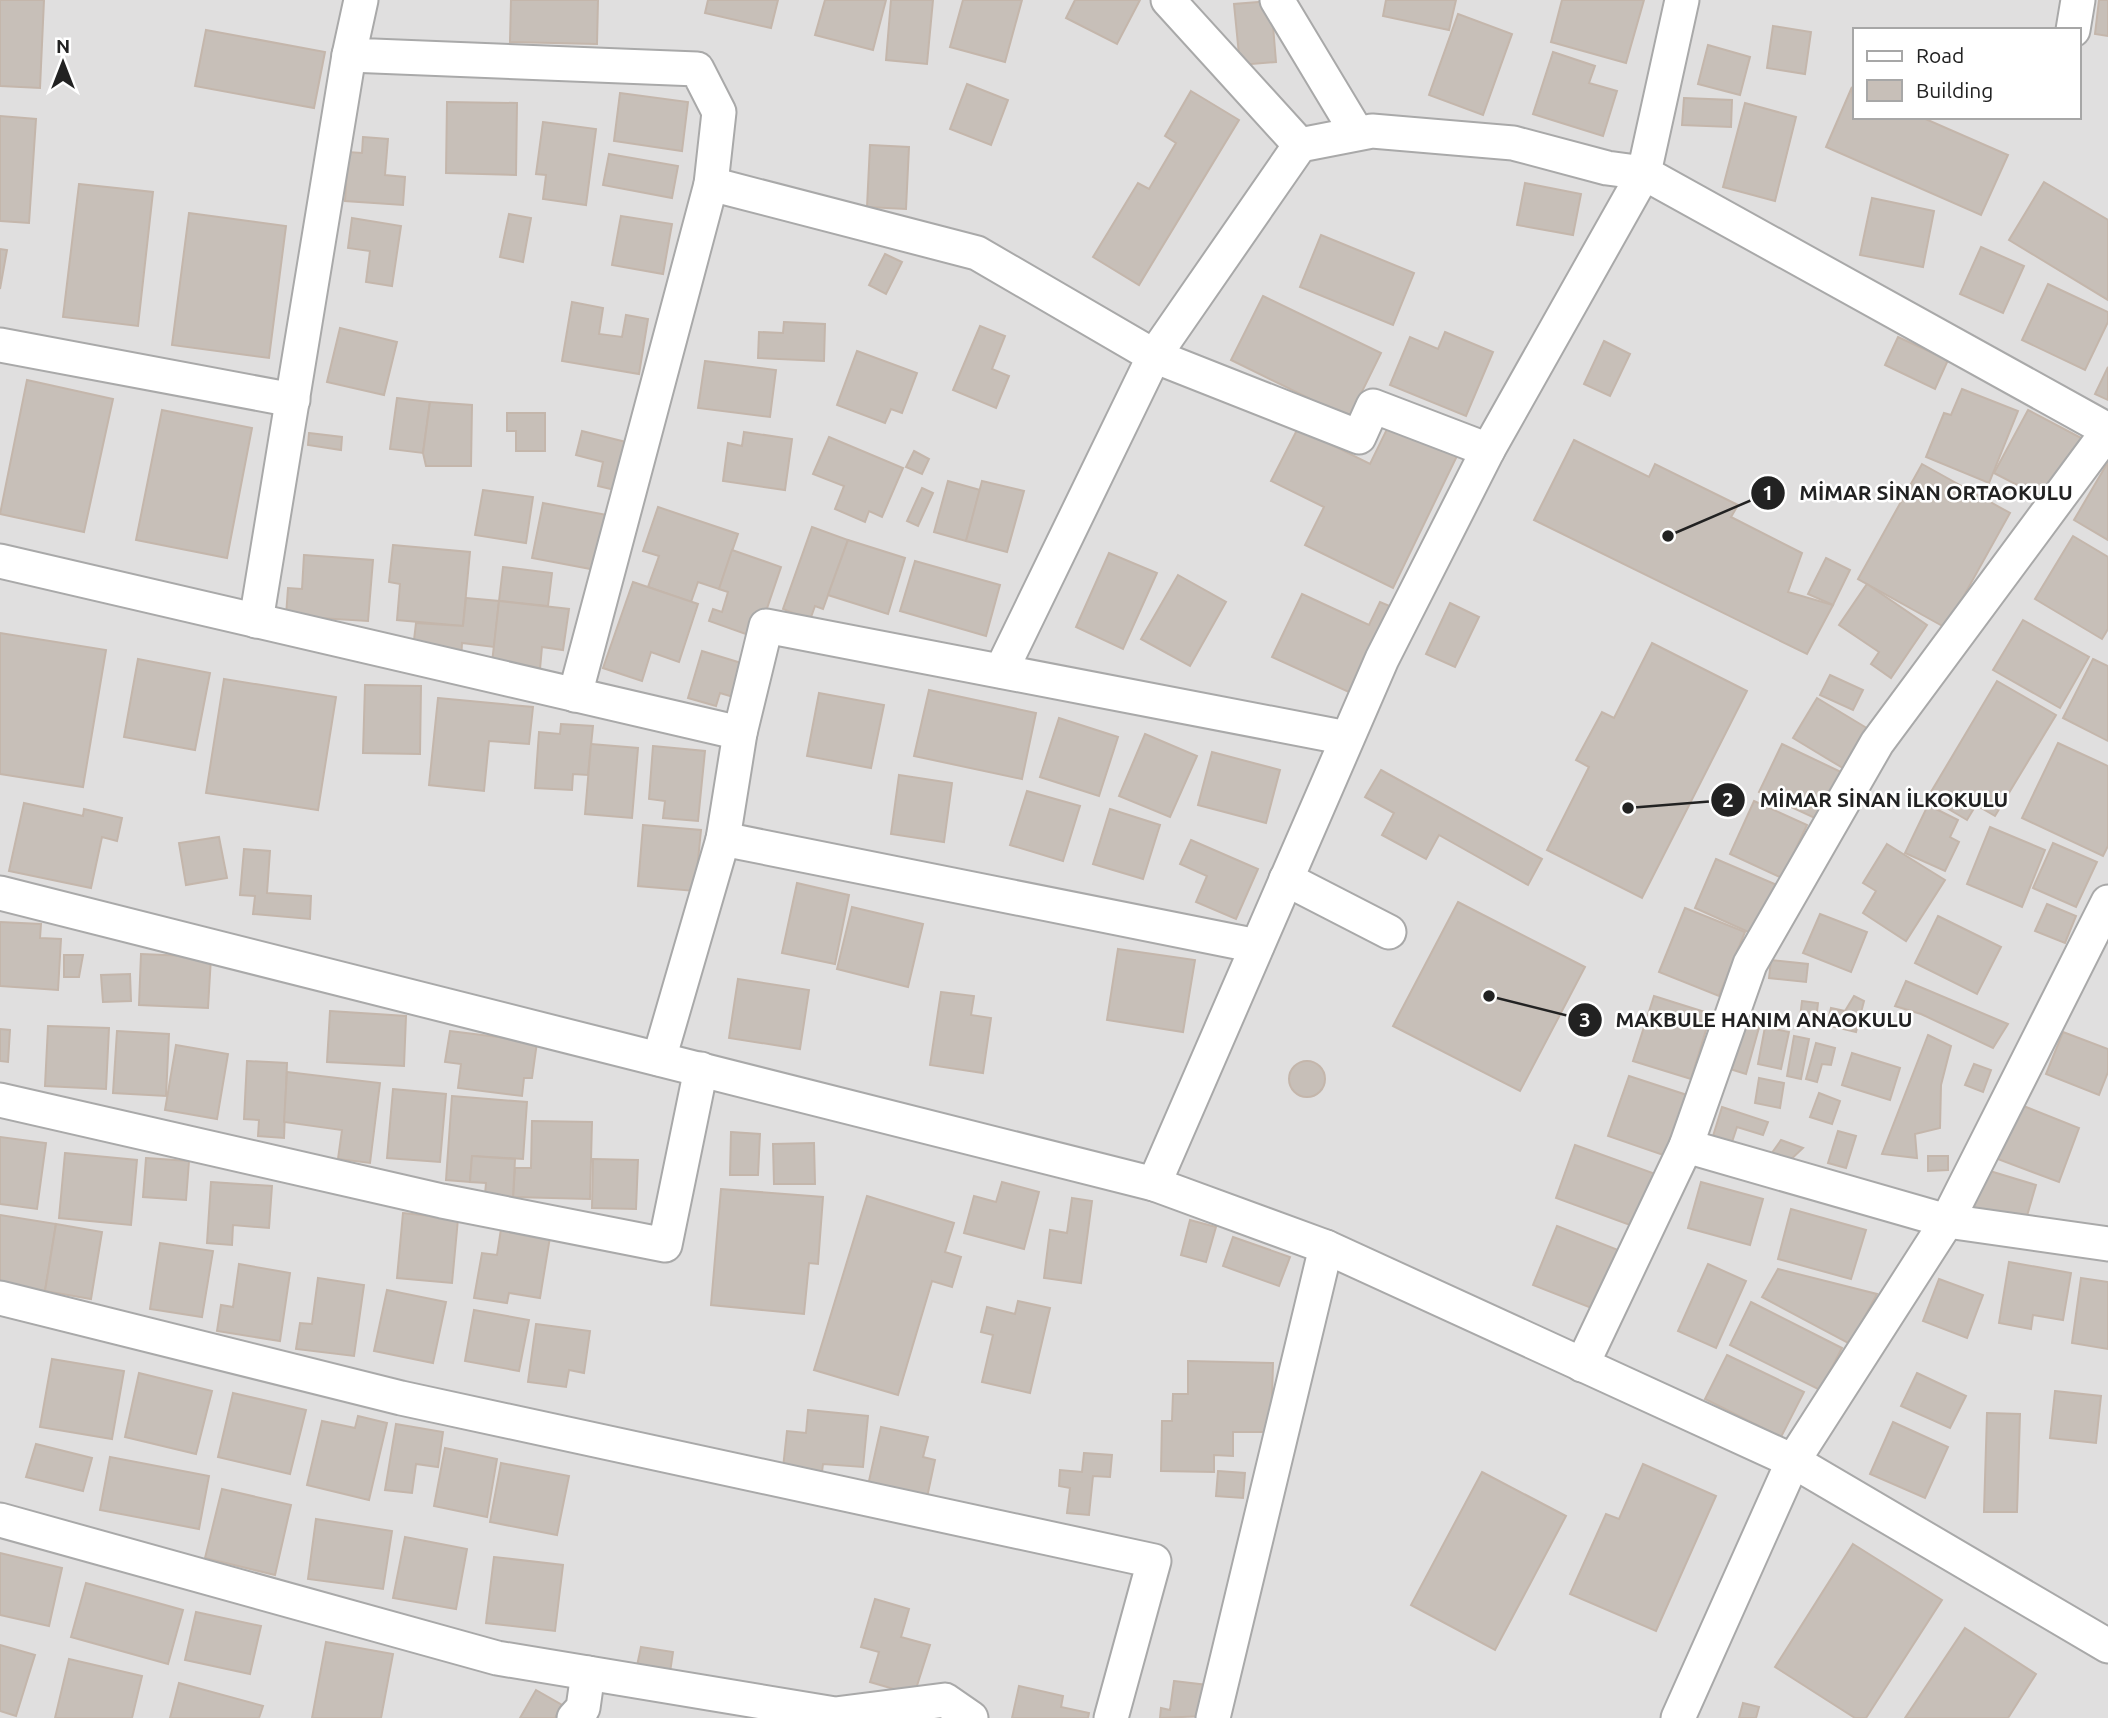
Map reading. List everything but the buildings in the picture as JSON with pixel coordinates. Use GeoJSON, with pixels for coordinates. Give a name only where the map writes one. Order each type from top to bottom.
{"type":"FeatureCollection","features":[{"type":"Feature","properties":{"kind":"street"},"geometry":{"type":"LineString","coordinates":[[256,621],[349,55],[361,0]]}},
{"type":"Feature","properties":{"kind":"street"},"geometry":{"type":"LineString","coordinates":[[1168,0],[1300,145]]}},
{"type":"Feature","properties":{"kind":"street"},"geometry":{"type":"LineString","coordinates":[[1277,0],[1357,133]]}},
{"type":"Feature","properties":{"kind":"street"},"geometry":{"type":"LineString","coordinates":[[1154,1184],[1382,659],[1488,450],[1644,173],[1682,0]]}},
{"type":"Feature","properties":{"kind":"street"},"geometry":{"type":"LineString","coordinates":[[2073,28],[2078,0]]}},
{"type":"Feature","properties":{"kind":"street"},"geometry":{"type":"LineString","coordinates":[[349,55],[698,69],[719,112],[711,184],[575,695]]}},
{"type":"Feature","properties":{"kind":"street"},"geometry":{"type":"LineString","coordinates":[[1001,671],[1154,356],[1300,145],[1371,131],[1513,143],[1607,168],[1644,173],[2108,430],[1877,743],[1750,964],[1686,1146],[1582,1365]]}},
{"type":"Feature","properties":{"kind":"street"},"geometry":{"type":"LineString","coordinates":[[711,184],[977,253],[1154,356],[1359,437],[1373,406],[1488,450]]}},
{"type":"Feature","properties":{"kind":"street"},"geometry":{"type":"LineString","coordinates":[[0,345],[293,400]]}},
{"type":"Feature","properties":{"kind":"street"},"geometry":{"type":"LineString","coordinates":[[0,561],[740,733]]}},
{"type":"Feature","properties":{"kind":"street"},"geometry":{"type":"LineString","coordinates":[[659,1059],[723,839],[740,733],[766,626],[1347,738]]}},
{"type":"Feature","properties":{"kind":"street"},"geometry":{"type":"LineString","coordinates":[[723,839],[1257,946]]}},
{"type":"Feature","properties":{"kind":"street"},"geometry":{"type":"LineString","coordinates":[[1286,879],[1389,932]]}},
{"type":"Feature","properties":{"kind":"street"},"geometry":{"type":"LineString","coordinates":[[0,893],[1154,1184],[1326,1247],[1793,1461],[2108,1646]]}},
{"type":"Feature","properties":{"kind":"street"},"geometry":{"type":"LineString","coordinates":[[1678,1718],[1793,1461],[1947,1222],[2108,902]]}},
{"type":"Feature","properties":{"kind":"street"},"geometry":{"type":"LineString","coordinates":[[0,1100],[442,1201],[665,1245],[701,1069]]}},
{"type":"Feature","properties":{"kind":"street"},"geometry":{"type":"LineString","coordinates":[[1686,1146],[1947,1222],[2108,1244]]}},
{"type":"Feature","properties":{"kind":"street"},"geometry":{"type":"LineString","coordinates":[[1213,1718],[1326,1247]]}},
{"type":"Feature","properties":{"kind":"street"},"geometry":{"type":"LineString","coordinates":[[0,1298],[401,1398],[1154,1561],[1111,1718]]}},
{"type":"Feature","properties":{"kind":"street"},"geometry":{"type":"LineString","coordinates":[[0,1520],[497,1658],[835,1714],[945,1700],[971,1718]]}},
{"type":"Feature","properties":{"kind":"street"},"geometry":{"type":"LineString","coordinates":[[574,1718],[583,1709],[588,1673]]}},
{"type":"Feature","properties":{"kind":"shaded area"},"geometry":{"type":"Polygon","coordinates":[[[0,0],[2108,0],[2108,1718],[0,1718],[0,0]]]}},
{"type":"Feature","properties":{"kind":"place","name":"MİMAR SİNAN ORTAOKULU"},"geometry":{"type":"Point","coordinates":[1668,536]}},
{"type":"Feature","properties":{"kind":"place","name":"MİMAR SİNAN İLKOKULU"},"geometry":{"type":"Point","coordinates":[1628,808]}},
{"type":"Feature","properties":{"kind":"place","name":"MAKBULE HANIM ANAOKULU"},"geometry":{"type":"Point","coordinates":[1489,996]}}]}
